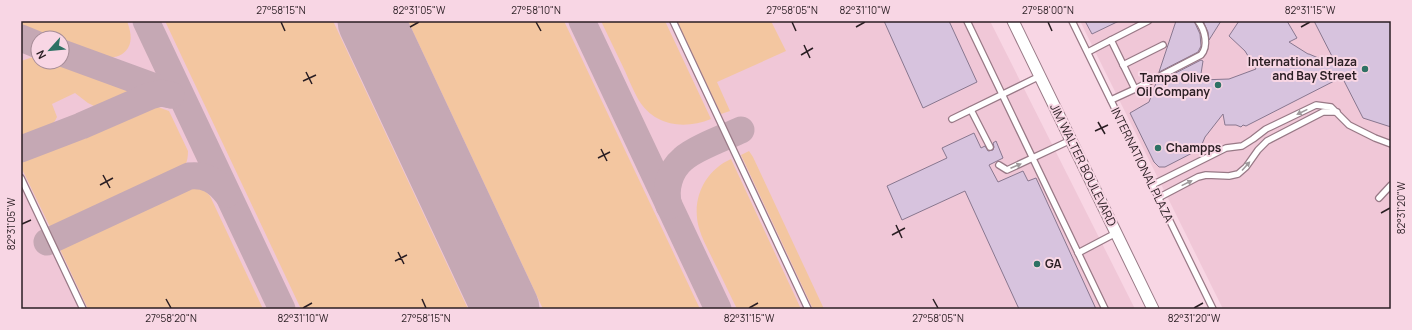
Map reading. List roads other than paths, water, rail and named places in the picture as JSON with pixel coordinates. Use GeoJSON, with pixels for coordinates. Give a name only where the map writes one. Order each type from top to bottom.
{"type":"FeatureCollection","features":[{"type":"Feature","properties":{"kind":"street","name":"JIM WALTER BOULEVARD"},"geometry":{"type":"LineString","coordinates":[[1013,21],[1153,309]]}},
{"type":"Feature","properties":{"kind":"lane"},"geometry":{"type":"LineString","coordinates":[[672,21],[808,309]]}},
{"type":"Feature","properties":{"kind":"lane"},"geometry":{"type":"LineString","coordinates":[[966,21],[1105,309]]}},
{"type":"Feature","properties":{"kind":"lane","name":"INTERNATIONAL PLAZA"},"geometry":{"type":"LineString","coordinates":[[1072,21],[1213,309]]}},
{"type":"Feature","properties":{"kind":"lane"},"geometry":{"type":"LineString","coordinates":[[1088,52],[1148,21]]}},
{"type":"Feature","properties":{"kind":"lane"},"geometry":{"type":"LineString","coordinates":[[1111,100],[1201,55],[1205,46],[1205,39],[1204,31],[1198,21]]}},
{"type":"Feature","properties":{"kind":"lane"},"geometry":{"type":"LineString","coordinates":[[1111,40],[1135,88]]}},
{"type":"Feature","properties":{"kind":"lane"},"geometry":{"type":"LineString","coordinates":[[1123,65],[1163,45]]}},
{"type":"Feature","properties":{"kind":"lane"},"geometry":{"type":"LineString","coordinates":[[952,119],[1040,76]]}},
{"type":"Feature","properties":{"kind":"lane"},"geometry":{"type":"LineString","coordinates":[[1152,185],[1226,148],[1242,146],[1254,140],[1266,129],[1316,105],[1331,107],[1349,125],[1360,132],[1391,144]]}},
{"type":"Feature","properties":{"kind":"lane"},"geometry":{"type":"LineString","coordinates":[[972,110],[990,147]]}},
{"type":"Feature","properties":{"kind":"lane"},"geometry":{"type":"LineString","coordinates":[[1158,198],[1198,177],[1206,175],[1229,176],[1238,174],[1246,167],[1258,150],[1267,141],[1323,112],[1337,112]]}},
{"type":"Feature","properties":{"kind":"lane"},"geometry":{"type":"LineString","coordinates":[[999,165],[1007,170],[1071,140]]}},
{"type":"Feature","properties":{"kind":"lane"},"geometry":{"type":"LineString","coordinates":[[21,178],[83,309]]}},
{"type":"Feature","properties":{"kind":"lane"},"geometry":{"type":"LineString","coordinates":[[1379,198],[1391,185]]}},
{"type":"Feature","properties":{"kind":"lane"},"geometry":{"type":"LineString","coordinates":[[1078,253],[1116,233]]}},
{"type":"Feature","properties":{"kind":"place","name":"International Plaza and Bay Street"},"geometry":{"type":"Point","coordinates":[1365,69]}},
{"type":"Feature","properties":{"kind":"place","name":"Tampa Olive Oil Company"},"geometry":{"type":"Point","coordinates":[1218,85]}},
{"type":"Feature","properties":{"kind":"place","name":"Champps"},"geometry":{"type":"Point","coordinates":[1158,148]}},
{"type":"Feature","properties":{"kind":"place","name":"GA"},"geometry":{"type":"Point","coordinates":[1037,264]}}]}
